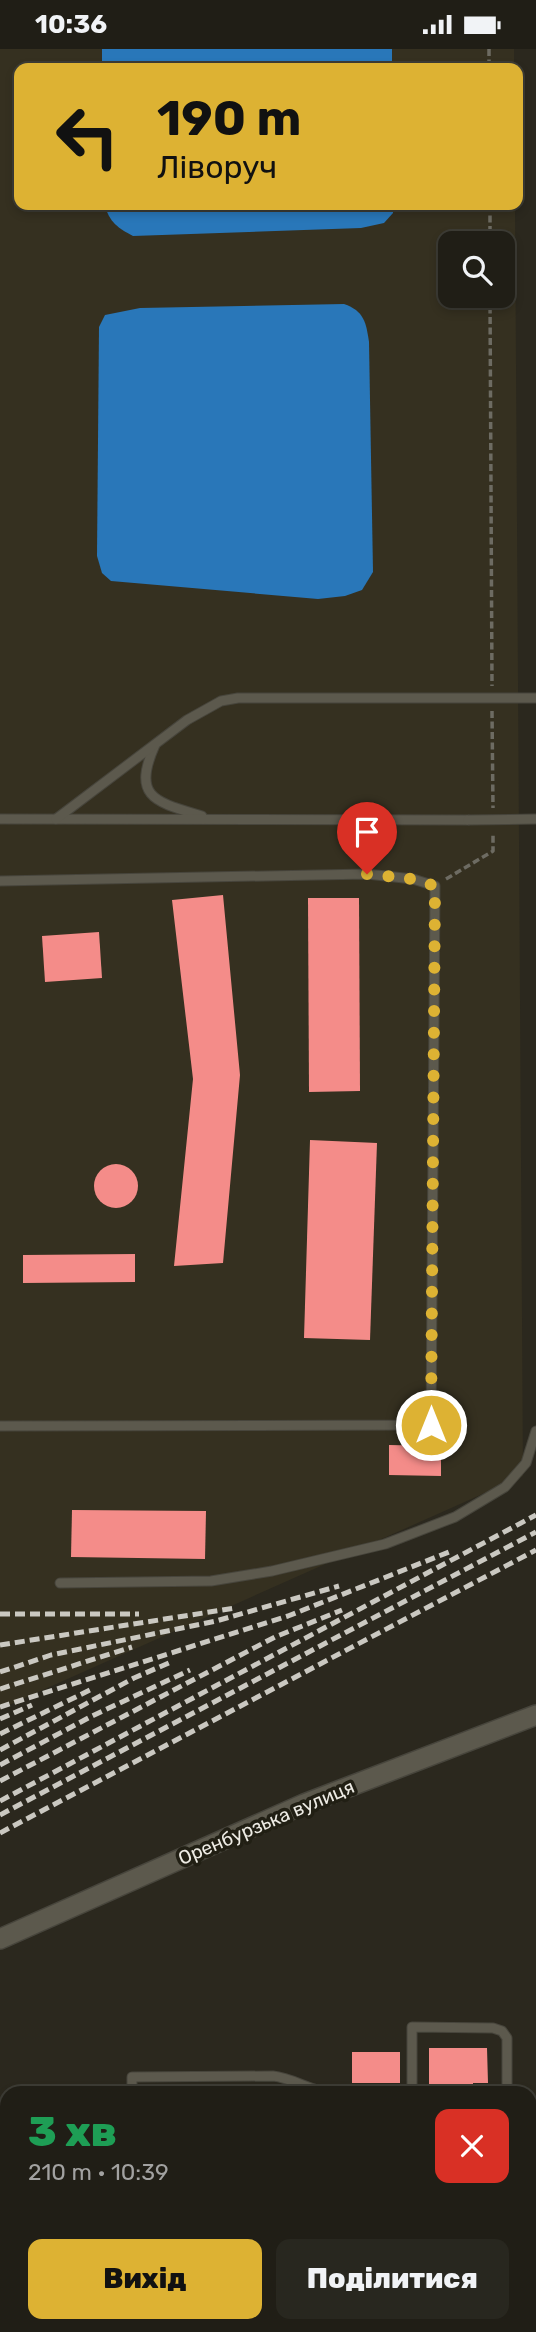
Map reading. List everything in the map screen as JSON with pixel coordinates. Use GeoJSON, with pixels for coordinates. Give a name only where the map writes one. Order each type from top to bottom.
{"type":"FeatureCollection","features":[{"type":"Feature","properties":{"kind":"street","name":"Оренбурзька вулиця"},"geometry":{"type":"LineString","coordinates":[[0,1939],[304,1804],[536,1715]]}},
{"type":"Feature","properties":{"kind":"lane"},"geometry":{"type":"LineString","coordinates":[[56,819],[156,743],[206,708],[221,701],[239,698],[536,698]]}},
{"type":"Feature","properties":{"kind":"lane"},"geometry":{"type":"LineString","coordinates":[[156,743],[146,766],[145,778],[150,792],[167,805],[213,820]]}},
{"type":"Feature","properties":{"kind":"lane"},"geometry":{"type":"LineString","coordinates":[[0,818],[536,819]]}},
{"type":"Feature","properties":{"kind":"lane"},"geometry":{"type":"LineString","coordinates":[[0,881],[367,874],[413,879],[435,886],[431,1425],[0,1426]]}},
{"type":"Feature","properties":{"kind":"lane"},"geometry":{"type":"LineString","coordinates":[[60,1583],[211,1581],[272,1571],[386,1544],[455,1517],[505,1487],[526,1463],[536,1431]]}},
{"type":"Feature","properties":{"kind":"lane"},"geometry":{"type":"LineString","coordinates":[[412,2086],[412,2027],[493,2028],[502,2031],[507,2038],[507,2086]]}},
{"type":"Feature","properties":{"kind":"lane"},"geometry":{"type":"LineString","coordinates":[[132,2086],[132,2077],[260,2076],[282,2077],[305,2086]]}},
{"type":"Feature","properties":{"kind":"path"},"geometry":{"type":"LineString","coordinates":[[490,210],[490,231]]}},
{"type":"Feature","properties":{"kind":"path"},"geometry":{"type":"LineString","coordinates":[[490,308],[493,809]]}},
{"type":"Feature","properties":{"kind":"path"},"geometry":{"type":"LineString","coordinates":[[435,886],[493,851],[493,823]]}},
{"type":"Feature","properties":{"kind":"shaded area"},"geometry":{"type":"Polygon","coordinates":[[[0,49],[514,49],[514,63],[14,63],[14,210],[515,210],[523,1476],[0,1709],[0,49]]]}},
{"type":"Feature","properties":{"kind":"water"},"geometry":{"type":"Polygon","coordinates":[[[102,49],[392,49],[392,63],[102,63],[102,49]]]}},
{"type":"Feature","properties":{"kind":"water"},"geometry":{"type":"Polygon","coordinates":[[[107,210],[393,210],[384,223],[361,228],[133,236],[115,224],[107,210]]]}},
{"type":"Feature","properties":{"kind":"water"},"geometry":{"type":"Polygon","coordinates":[[[344,304],[356,310],[363,318],[369,342],[373,572],[362,590],[345,596],[318,599],[111,581],[102,573],[97,556],[99,327],[105,315],[140,308],[344,304]]]}},
{"type":"Feature","properties":{"kind":"building"},"geometry":{"type":"Polygon","coordinates":[[[223,895],[240,1075],[223,1263],[174,1266],[193,1079],[172,900],[223,895]]]}},
{"type":"Feature","properties":{"kind":"building"},"geometry":{"type":"Polygon","coordinates":[[[308,898],[359,898],[360,1091],[309,1092],[308,898]]]}},
{"type":"Feature","properties":{"kind":"building"},"geometry":{"type":"Polygon","coordinates":[[[99,932],[102,978],[45,982],[42,936],[99,932]]]}},
{"type":"Feature","properties":{"kind":"building"},"geometry":{"type":"Polygon","coordinates":[[[310,1140],[377,1143],[370,1340],[304,1338],[310,1140]]]}},
{"type":"Feature","properties":{"kind":"building"},"geometry":{"type":"Polygon","coordinates":[[[116,1164],[131,1171],[138,1186],[131,1201],[116,1208],[101,1201],[94,1186],[101,1171],[116,1164]]]}},
{"type":"Feature","properties":{"kind":"building"},"geometry":{"type":"Polygon","coordinates":[[[135,1254],[135,1282],[23,1283],[23,1255],[135,1254]]]}},
{"type":"Feature","properties":{"kind":"building"},"geometry":{"type":"Polygon","coordinates":[[[389,1445],[441,1446],[441,1476],[389,1475],[389,1445]]]}},
{"type":"Feature","properties":{"kind":"building"},"geometry":{"type":"Polygon","coordinates":[[[72,1510],[206,1511],[205,1559],[71,1557],[72,1510]]]}},
{"type":"Feature","properties":{"kind":"building"},"geometry":{"type":"Polygon","coordinates":[[[429,2048],[487,2048],[488,2083],[473,2083],[473,2086],[429,2086],[429,2048]]]}},
{"type":"Feature","properties":{"kind":"building"},"geometry":{"type":"Polygon","coordinates":[[[352,2052],[400,2052],[400,2083],[352,2083],[352,2052]]]}},
{"type":"Feature","properties":{"kind":"railway"},"geometry":{"type":"LineString","coordinates":[[0,1801],[536,1515]]}},
{"type":"Feature","properties":{"kind":"railway"},"geometry":{"type":"LineString","coordinates":[[0,1815],[536,1532]]}},
{"type":"Feature","properties":{"kind":"railway"},"geometry":{"type":"LineString","coordinates":[[0,1833],[536,1550]]}},
{"type":"Feature","properties":{"kind":"railway"},"geometry":{"type":"LineString","coordinates":[[0,1707],[288,1616],[449,1552]]}},
{"type":"Feature","properties":{"kind":"railway"},"geometry":{"type":"LineString","coordinates":[[0,1672],[51,1655],[216,1621],[339,1586]]}},
{"type":"Feature","properties":{"kind":"railway"},"geometry":{"type":"LineString","coordinates":[[0,1645],[235,1608]]}},
{"type":"Feature","properties":{"kind":"railway"},"geometry":{"type":"LineString","coordinates":[[0,1781],[275,1637],[342,1610]]}},
{"type":"Feature","properties":{"kind":"railway"},"geometry":{"type":"LineString","coordinates":[[0,1614],[139,1614]]}},
{"type":"Feature","properties":{"kind":"railway"},"geometry":{"type":"LineString","coordinates":[[0,1689],[132,1647]]}},
{"type":"Feature","properties":{"kind":"railway"},"geometry":{"type":"LineString","coordinates":[[0,1750],[134,1678],[171,1662]]}},
{"type":"Feature","properties":{"kind":"railway"},"geometry":{"type":"LineString","coordinates":[[0,1765],[92,1716],[190,1670]]}},
{"type":"Feature","properties":{"kind":"railway"},"geometry":{"type":"LineString","coordinates":[[0,1734],[94,1688]]}},
{"type":"Feature","properties":{"kind":"railway"},"geometry":{"type":"LineString","coordinates":[[0,1719],[32,1705]]}},
{"type":"Feature","properties":{"kind":"route"},"geometry":{"type":"LineString","coordinates":[[367,874],[413,879],[435,886],[431,1425]]}}]}
